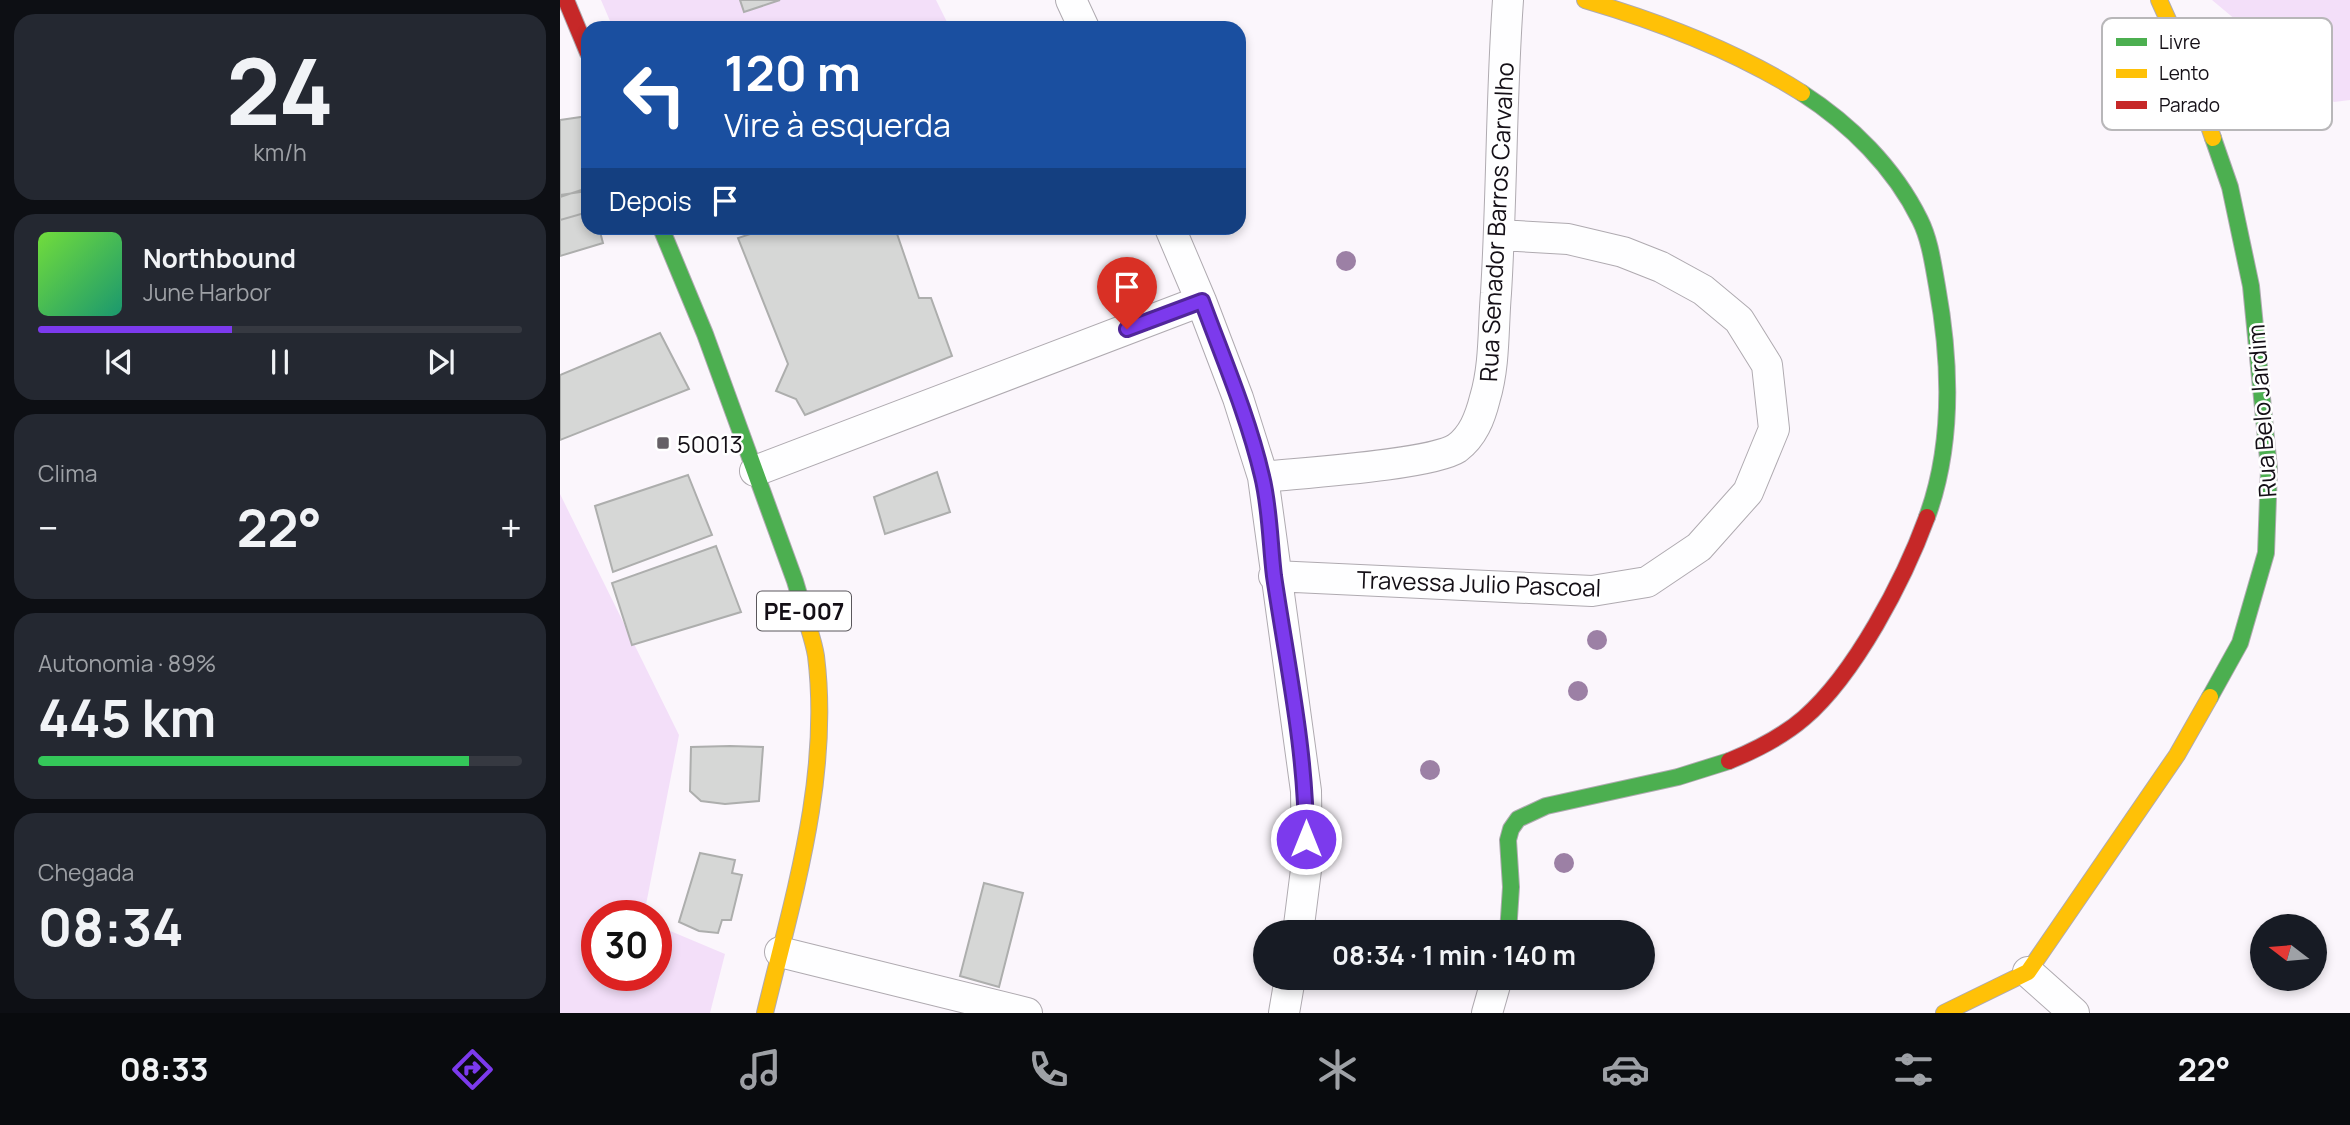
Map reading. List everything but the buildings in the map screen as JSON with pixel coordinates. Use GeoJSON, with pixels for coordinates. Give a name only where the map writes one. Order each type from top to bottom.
{"type":"FeatureCollection","features":[{"type":"Feature","properties":{"kind":"street"},"geometry":{"type":"LineString","coordinates":[[566,0],[581,36]]}},
{"type":"Feature","properties":{"kind":"street"},"geometry":{"type":"LineString","coordinates":[[1071,0],[1081,21]]}},
{"type":"Feature","properties":{"kind":"street","name":"Rua Senador Barros Carvalho"},"geometry":{"type":"LineString","coordinates":[[1263,477],[1420,459],[1455,449],[1470,436],[1479,419],[1486,395],[1500,235],[1508,0]]}},
{"type":"Feature","properties":{"kind":"street"},"geometry":{"type":"LineString","coordinates":[[1509,920],[1508,838],[1511,827],[1517,820],[1564,802],[1682,775],[1746,755],[1799,722],[1825,699],[1852,662],[1878,618],[1922,532],[1938,477],[1948,421],[1944,319],[1926,233],[1905,195],[1880,162],[1845,124],[1784,83],[1625,10],[1585,0]]}},
{"type":"Feature","properties":{"kind":"street","name":"Rua Belo Jardim"},"geometry":{"type":"LineString","coordinates":[[2159,0],[2167,18]]}},
{"type":"Feature","properties":{"kind":"street","name":"Rua Belo Jardim"},"geometry":{"type":"LineString","coordinates":[[1944,1013],[2028,972],[2177,755],[2239,643],[2266,553],[2269,469],[2252,286],[2230,187],[2210,130]]}},
{"type":"Feature","properties":{"kind":"street","name":"PE-007"},"geometry":{"type":"LineString","coordinates":[[664,235],[705,334],[795,581],[816,654],[820,719],[814,789],[803,854],[765,1013]]}},
{"type":"Feature","properties":{"kind":"street"},"geometry":{"type":"LineString","coordinates":[[1173,235],[1202,301],[1238,398],[1263,477],[1274,576],[1300,731],[1306,791],[1307,862],[1300,920]]}},
{"type":"Feature","properties":{"kind":"street","name":"Travessa Julio Pascoal"},"geometry":{"type":"LineString","coordinates":[[1274,576],[1592,590],[1647,582],[1699,547],[1748,492],[1774,429],[1767,365],[1739,320],[1703,290],[1661,267],[1623,252],[1568,239],[1500,235]]}},
{"type":"Feature","properties":{"kind":"street"},"geometry":{"type":"LineString","coordinates":[[755,471],[1202,301]]}},
{"type":"Feature","properties":{"kind":"street"},"geometry":{"type":"LineString","coordinates":[[780,952],[1027,1013]]}},
{"type":"Feature","properties":{"kind":"street"},"geometry":{"type":"LineString","coordinates":[[2028,972],[2074,1013]]}},
{"type":"Feature","properties":{"kind":"street"},"geometry":{"type":"LineString","coordinates":[[1284,1013],[1288,990]]}},
{"type":"Feature","properties":{"kind":"street"},"geometry":{"type":"LineString","coordinates":[[1487,1013],[1494,990]]}},
{"type":"Feature","properties":{"kind":"shaded area"},"geometry":{"type":"Polygon","coordinates":[[[601,0],[936,0],[946,21],[610,21],[601,0]]]}},
{"type":"Feature","properties":{"kind":"shaded area"},"geometry":{"type":"Polygon","coordinates":[[[2212,0],[2350,0],[2350,100],[2332,100],[2332,18],[2234,18],[2212,0]]]}},
{"type":"Feature","properties":{"kind":"shaded area"},"geometry":{"type":"Polygon","coordinates":[[[560,494],[679,735],[647,900],[581,900],[581,991],[672,991],[672,932],[725,954],[710,1013],[560,1013],[560,494]]]}},
{"type":"Feature","properties":{"kind":"traffic: fast"},"geometry":{"type":"LineString","coordinates":[[1802,93],[1837,118],[1884,165],[1909,201],[1926,236],[1942,315],[1947,373],[1946,432],[1942,461],[1927,517]]}},
{"type":"Feature","properties":{"kind":"traffic: fast"},"geometry":{"type":"LineString","coordinates":[[2210,697],[2240,643],[2266,553],[2269,469],[2251,286],[2230,187],[2213,138]]}},
{"type":"Feature","properties":{"kind":"traffic: fast"},"geometry":{"type":"LineString","coordinates":[[664,235],[705,334],[805,615]]}},
{"type":"Feature","properties":{"kind":"traffic: fast"},"geometry":{"type":"LineString","coordinates":[[1509,920],[1511,887],[1508,840],[1518,819],[1546,806],[1678,777],[1729,761]]}},
{"type":"Feature","properties":{"kind":"traffic: slow"},"geometry":{"type":"LineString","coordinates":[[1585,0],[1697,39],[1751,64],[1802,93]]}},
{"type":"Feature","properties":{"kind":"traffic: slow"},"geometry":{"type":"LineString","coordinates":[[2159,0],[2167,18]]}},
{"type":"Feature","properties":{"kind":"traffic: slow"},"geometry":{"type":"LineString","coordinates":[[2210,130],[2213,138]]}},
{"type":"Feature","properties":{"kind":"traffic: slow"},"geometry":{"type":"LineString","coordinates":[[765,1013],[807,836],[814,792],[819,701],[816,656],[805,615]]}},
{"type":"Feature","properties":{"kind":"traffic: slow"},"geometry":{"type":"LineString","coordinates":[[1944,1013],[2028,972],[2177,755],[2210,697]]}},
{"type":"Feature","properties":{"kind":"traffic: jam"},"geometry":{"type":"LineString","coordinates":[[566,0],[581,36]]}},
{"type":"Feature","properties":{"kind":"traffic: jam"},"geometry":{"type":"LineString","coordinates":[[1729,761],[1796,725],[1842,677],[1891,597],[1927,517]]}},
{"type":"Feature","properties":{"kind":"place","name":"50013"},"geometry":{"type":"Point","coordinates":[663,443]}},
{"type":"Feature","properties":{"kind":"route"},"geometry":{"type":"LineString","coordinates":[[1127,329],[1202,301],[1238,398],[1263,477],[1274,576],[1300,731],[1306,791],[1306,839]]}}]}
